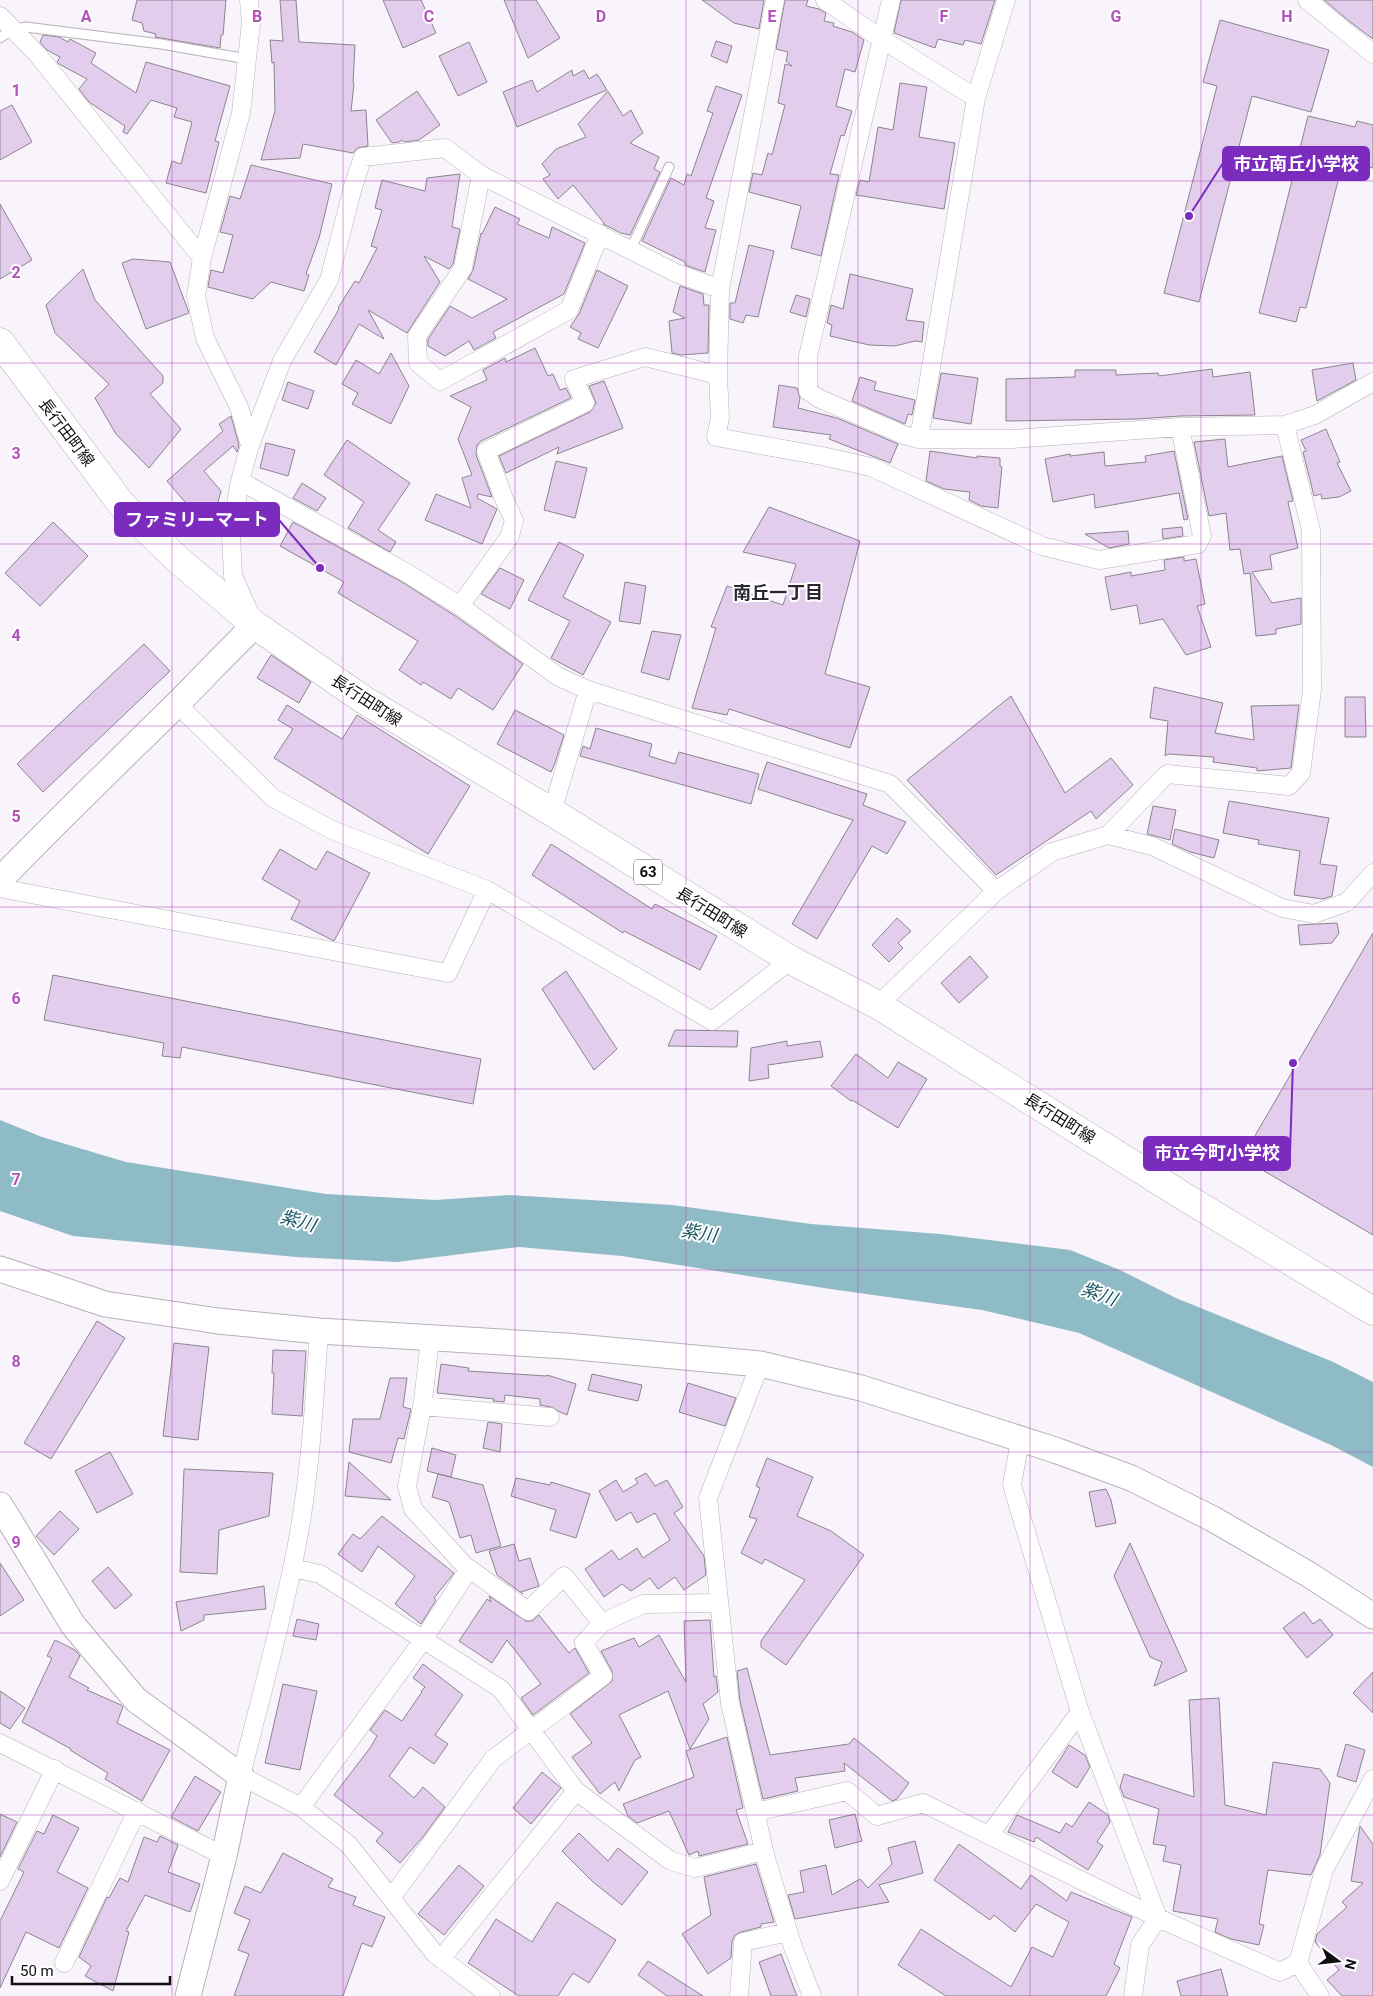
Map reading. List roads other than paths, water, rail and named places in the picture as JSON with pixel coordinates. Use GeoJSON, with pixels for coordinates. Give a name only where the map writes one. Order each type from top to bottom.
{"type":"FeatureCollection","features":[{"type":"Feature","properties":{"kind":"main road","name":"長行田町線"},"geometry":{"type":"LineString","coordinates":[[0,342],[122,505],[176,558],[255,625],[364,700],[552,812],[791,960],[878,1005],[1188,1199],[1373,1311]]}},
{"type":"Feature","properties":{"kind":"street"},"geometry":{"type":"LineString","coordinates":[[249,0],[250,23],[241,113],[202,258],[196,296],[206,338],[239,407],[250,445]]}},
{"type":"Feature","properties":{"kind":"street"},"geometry":{"type":"LineString","coordinates":[[775,0],[720,289],[718,375],[720,418],[716,437],[871,467],[1042,546],[1099,560],[1198,544],[1202,536],[1180,427]]}},
{"type":"Feature","properties":{"kind":"street"},"geometry":{"type":"LineString","coordinates":[[825,0],[880,38],[976,98]]}},
{"type":"Feature","properties":{"kind":"street"},"geometry":{"type":"LineString","coordinates":[[891,0],[880,38],[808,356],[808,392],[904,435],[919,439],[1012,439],[1180,427],[1285,425],[1315,415],[1373,382]]}},
{"type":"Feature","properties":{"kind":"street"},"geometry":{"type":"LineString","coordinates":[[919,439],[976,98],[1006,0]]}},
{"type":"Feature","properties":{"kind":"street"},"geometry":{"type":"LineString","coordinates":[[1307,0],[1373,54]]}},
{"type":"Feature","properties":{"kind":"street"},"geometry":{"type":"LineString","coordinates":[[0,16],[6,34],[37,54],[202,258]]}},
{"type":"Feature","properties":{"kind":"street"},"geometry":{"type":"LineString","coordinates":[[0,880],[70,807],[177,704],[214,664],[255,625],[233,576],[231,533],[240,481],[250,445],[282,361],[329,280],[353,187],[363,157],[445,148],[481,175],[676,273],[720,289]]}},
{"type":"Feature","properties":{"kind":"street"},"geometry":{"type":"LineString","coordinates":[[481,175],[463,268],[417,336],[418,363],[440,381],[569,310],[600,234]]}},
{"type":"Feature","properties":{"kind":"street"},"geometry":{"type":"LineString","coordinates":[[460,606],[510,536],[514,520],[486,451],[585,403],[574,379],[645,357],[718,375]]}},
{"type":"Feature","properties":{"kind":"street"},"geometry":{"type":"LineString","coordinates":[[878,1005],[996,891],[1052,852],[1108,835],[1166,774],[1289,786],[1301,773],[1312,690],[1311,530],[1285,425]]}},
{"type":"Feature","properties":{"kind":"street"},"geometry":{"type":"LineString","coordinates":[[240,481],[407,573],[460,606],[559,677],[588,690],[890,784],[996,891]]}},
{"type":"Feature","properties":{"kind":"street"},"geometry":{"type":"LineString","coordinates":[[552,812],[588,690]]}},
{"type":"Feature","properties":{"kind":"street"},"geometry":{"type":"LineString","coordinates":[[177,704],[273,798],[332,830],[487,890],[712,1021],[791,960]]}},
{"type":"Feature","properties":{"kind":"street"},"geometry":{"type":"LineString","coordinates":[[1108,835],[1152,846],[1282,908],[1314,914],[1347,902],[1373,873]]}},
{"type":"Feature","properties":{"kind":"street"},"geometry":{"type":"LineString","coordinates":[[0,888],[448,973],[487,890]]}},
{"type":"Feature","properties":{"kind":"street"},"geometry":{"type":"LineString","coordinates":[[0,1268],[105,1304],[218,1321],[430,1340],[566,1346],[760,1364],[861,1388],[1064,1453],[1131,1478],[1213,1519],[1291,1564],[1373,1616]]}},
{"type":"Feature","properties":{"kind":"street"},"geometry":{"type":"LineString","coordinates":[[188,1996],[224,1856],[292,1568],[301,1514],[314,1408],[319,1331]]}},
{"type":"Feature","properties":{"kind":"street"},"geometry":{"type":"LineString","coordinates":[[430,1340],[422,1406],[407,1486],[413,1508],[469,1569],[528,1611],[564,1576],[602,1623]]}},
{"type":"Feature","properties":{"kind":"street"},"geometry":{"type":"LineString","coordinates":[[760,1364],[708,1498],[730,1703],[764,1852],[788,1932],[812,1996]]}},
{"type":"Feature","properties":{"kind":"street"},"geometry":{"type":"LineString","coordinates":[[422,1406],[550,1417]]}},
{"type":"Feature","properties":{"kind":"street"},"geometry":{"type":"LineString","coordinates":[[1020,1440],[1012,1485],[1080,1712],[1158,1918]]}},
{"type":"Feature","properties":{"kind":"street"},"geometry":{"type":"LineString","coordinates":[[0,1505],[74,1625],[136,1700],[242,1776],[301,1807],[349,1845],[435,1954],[491,1996]]}},
{"type":"Feature","properties":{"kind":"street"},"geometry":{"type":"LineString","coordinates":[[292,1568],[320,1574],[501,1689],[576,1791],[671,1861],[695,1868],[764,1852]]}},
{"type":"Feature","properties":{"kind":"street"},"geometry":{"type":"LineString","coordinates":[[301,1807],[423,1640],[469,1569]]}},
{"type":"Feature","properties":{"kind":"street"},"geometry":{"type":"LineString","coordinates":[[392,1898],[493,1759],[603,1676],[584,1643],[602,1623],[643,1604],[719,1603]]}},
{"type":"Feature","properties":{"kind":"street"},"geometry":{"type":"LineString","coordinates":[[989,1835],[1080,1712]]}},
{"type":"Feature","properties":{"kind":"street"},"geometry":{"type":"LineString","coordinates":[[0,1743],[55,1769],[224,1856]]}},
{"type":"Feature","properties":{"kind":"street"},"geometry":{"type":"LineString","coordinates":[[0,1881],[55,1769]]}},
{"type":"Feature","properties":{"kind":"street"},"geometry":{"type":"LineString","coordinates":[[755,1812],[847,1791],[876,1816],[923,1803],[1158,1918],[1280,1972],[1298,1963],[1324,1870],[1373,1779]]}},
{"type":"Feature","properties":{"kind":"street"},"geometry":{"type":"LineString","coordinates":[[441,1959],[576,1791]]}},
{"type":"Feature","properties":{"kind":"street"},"geometry":{"type":"LineString","coordinates":[[64,1963],[137,1811]]}},
{"type":"Feature","properties":{"kind":"street"},"geometry":{"type":"LineString","coordinates":[[1133,1996],[1140,1945],[1158,1918]]}},
{"type":"Feature","properties":{"kind":"street"},"geometry":{"type":"LineString","coordinates":[[740,1996],[743,1942],[788,1932]]}},
{"type":"Feature","properties":{"kind":"street"},"geometry":{"type":"LineString","coordinates":[[1298,1963],[1320,1996]]}},
{"type":"Feature","properties":{"kind":"lane"},"geometry":{"type":"LineString","coordinates":[[6,34],[26,27],[47,29],[161,44],[246,59]]}},
{"type":"Feature","properties":{"kind":"lane"},"geometry":{"type":"LineString","coordinates":[[630,251],[669,167]]}},
{"type":"Feature","properties":{"kind":"water","name":"紫川"},"geometry":{"type":"Polygon","coordinates":[[[0,1120],[42,1137],[126,1162],[326,1194],[435,1200],[509,1195],[672,1205],[811,1224],[940,1234],[1070,1250],[1120,1270],[1176,1298],[1331,1361],[1373,1382],[1373,1467],[1331,1445],[1079,1333],[982,1310],[837,1290],[622,1256],[519,1247],[397,1262],[296,1257],[73,1236],[0,1211],[0,1120]]]}},
{"type":"Feature","properties":{"kind":"place","name":"市立南丘小学校"},"geometry":{"type":"Point","coordinates":[1189,216]}},
{"type":"Feature","properties":{"kind":"place","name":"ファミリーマート"},"geometry":{"type":"Point","coordinates":[320,568]}},
{"type":"Feature","properties":{"kind":"place","name":"市立今町小学校"},"geometry":{"type":"Point","coordinates":[1293,1063]}},
{"type":"Feature","properties":{"kind":"district","name":"南丘一丁目"},"geometry":{"type":"Point","coordinates":[778,593]}}]}
